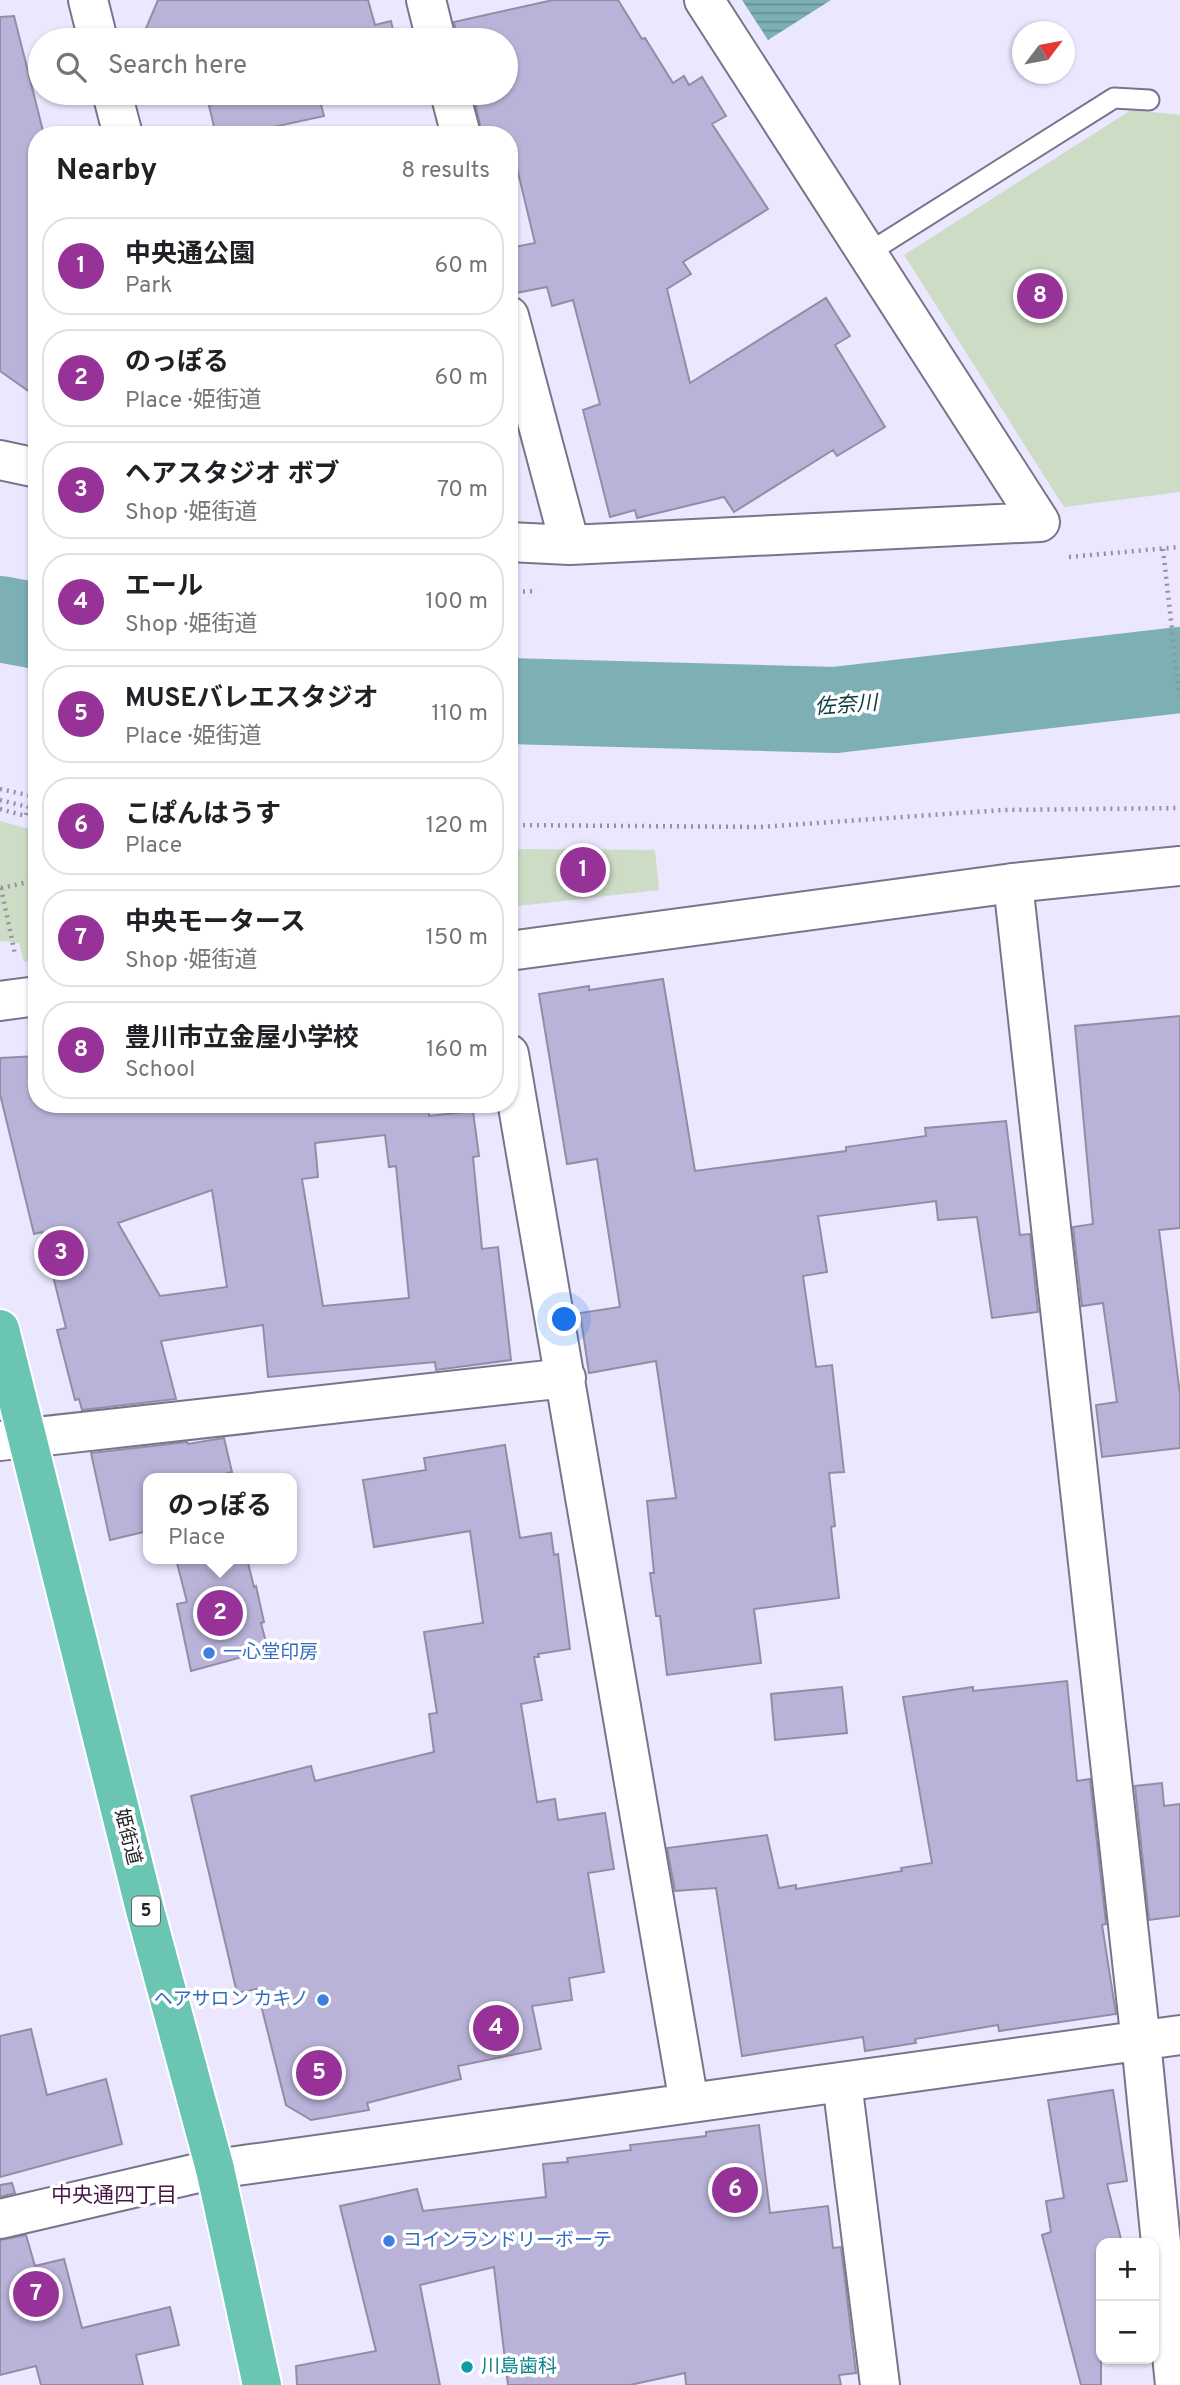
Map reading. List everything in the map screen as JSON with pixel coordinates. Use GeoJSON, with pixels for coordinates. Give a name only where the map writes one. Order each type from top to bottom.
{"type":"FeatureCollection","features":[{"type":"Feature","properties":{"kind":"main road","name":"姫街道"},"geometry":{"type":"LineString","coordinates":[[0,1329],[13,1439],[215,2169],[261,2385]]}},
{"type":"Feature","properties":{"kind":"street"},"geometry":{"type":"LineString","coordinates":[[88,0],[95,28]]}},
{"type":"Feature","properties":{"kind":"street"},"geometry":{"type":"LineString","coordinates":[[426,0],[433,28]]}},
{"type":"Feature","properties":{"kind":"street"},"geometry":{"type":"LineString","coordinates":[[518,542],[570,545],[1040,522],[705,0]]}},
{"type":"Feature","properties":{"kind":"street"},"geometry":{"type":"LineString","coordinates":[[115,105],[121,126]]}},
{"type":"Feature","properties":{"kind":"street"},"geometry":{"type":"LineString","coordinates":[[453,105],[459,126]]}},
{"type":"Feature","properties":{"kind":"street"},"geometry":{"type":"LineString","coordinates":[[518,350],[570,545]]}},
{"type":"Feature","properties":{"kind":"street"},"geometry":{"type":"LineString","coordinates":[[0,460],[28,466]]}},
{"type":"Feature","properties":{"kind":"street"},"geometry":{"type":"LineString","coordinates":[[518,950],[1013,883],[1180,866]]}},
{"type":"Feature","properties":{"kind":"street"},"geometry":{"type":"LineString","coordinates":[[1013,883],[1175,2385]]}},
{"type":"Feature","properties":{"kind":"street"},"geometry":{"type":"LineString","coordinates":[[0,1001],[28,997]]}},
{"type":"Feature","properties":{"kind":"street"},"geometry":{"type":"LineString","coordinates":[[518,1105],[689,2104]]}},
{"type":"Feature","properties":{"kind":"street"},"geometry":{"type":"LineString","coordinates":[[13,1439],[566,1378]]}},
{"type":"Feature","properties":{"kind":"street"},"geometry":{"type":"LineString","coordinates":[[0,2219],[215,2169],[1180,2035]]}},
{"type":"Feature","properties":{"kind":"street"},"geometry":{"type":"LineString","coordinates":[[842,2082],[880,2385]]}},
{"type":"Feature","properties":{"kind":"lane"},"geometry":{"type":"LineString","coordinates":[[868,253],[1114,98],[1149,100]]}},
{"type":"Feature","properties":{"kind":"path"},"geometry":{"type":"LineString","coordinates":[[1163,549],[1180,702]]}},
{"type":"Feature","properties":{"kind":"path"},"geometry":{"type":"LineString","coordinates":[[0,789],[28,795]]}},
{"type":"Feature","properties":{"kind":"path"},"geometry":{"type":"LineString","coordinates":[[0,800],[28,807],[26,816],[0,809]]}},
{"type":"Feature","properties":{"kind":"path"},"geometry":{"type":"LineString","coordinates":[[518,825],[760,827],[1003,810],[1180,808]]}},
{"type":"Feature","properties":{"kind":"path"},"geometry":{"type":"LineString","coordinates":[[14,950],[0,888],[28,882]]}},
{"type":"Feature","properties":{"kind":"shaded area"},"geometry":{"type":"Polygon","coordinates":[[[742,0],[831,0],[768,40],[742,0]]]}},
{"type":"Feature","properties":{"kind":"shaded area"},"geometry":{"type":"Polygon","coordinates":[[[1131,110],[1180,115],[1180,492],[1064,507],[904,255],[1131,110]]]}},
{"type":"Feature","properties":{"kind":"shaded area"},"geometry":{"type":"Polygon","coordinates":[[[0,821],[28,829],[28,961],[24,962],[19,943],[0,941],[0,821]]]}},
{"type":"Feature","properties":{"kind":"shaded area"},"geometry":{"type":"Polygon","coordinates":[[[518,849],[655,850],[659,890],[518,906],[518,849]]]}},
{"type":"Feature","properties":{"kind":"building"},"geometry":{"type":"Polygon","coordinates":[[[158,0],[368,0],[375,25],[391,21],[392,28],[146,28],[158,0]]]}},
{"type":"Feature","properties":{"kind":"building"},"geometry":{"type":"Polygon","coordinates":[[[553,0],[618,0],[673,83],[684,76],[689,85],[702,77],[726,116],[712,124],[768,209],[683,262],[691,274],[667,289],[690,383],[826,298],[850,336],[835,345],[885,427],[837,456],[833,450],[734,512],[724,497],[637,518],[635,510],[610,517],[583,410],[600,404],[573,300],[552,306],[547,287],[518,293],[518,246],[535,243],[518,172],[518,126],[480,126],[476,105],[518,105],[518,28],[455,28],[454,22],[553,0]]]}},
{"type":"Feature","properties":{"kind":"building"},"geometry":{"type":"Polygon","coordinates":[[[14,16],[28,72],[28,105],[36,105],[42,126],[28,126],[28,391],[0,371],[0,17],[14,16]]]}},
{"type":"Feature","properties":{"kind":"building"},"geometry":{"type":"Polygon","coordinates":[[[209,105],[321,105],[324,116],[278,126],[214,126],[209,105]]]}},
{"type":"Feature","properties":{"kind":"building"},"geometry":{"type":"Polygon","coordinates":[[[663,979],[695,1171],[846,1151],[846,1147],[926,1136],[925,1128],[1006,1121],[1020,1235],[1030,1234],[1038,1312],[992,1318],[977,1217],[938,1220],[936,1201],[818,1216],[827,1272],[803,1276],[816,1367],[832,1365],[844,1472],[829,1473],[835,1526],[831,1527],[839,1598],[754,1609],[761,1663],[667,1675],[660,1616],[656,1616],[650,1573],[654,1573],[647,1501],[676,1498],[656,1361],[589,1373],[580,1313],[620,1307],[597,1159],[567,1164],[539,994],[663,979]]]}},
{"type":"Feature","properties":{"kind":"building"},"geometry":{"type":"Polygon","coordinates":[[[1180,1016],[1180,1228],[1159,1230],[1180,1394],[1180,1448],[1102,1457],[1096,1405],[1117,1402],[1103,1303],[1082,1306],[1073,1227],[1093,1224],[1075,1026],[1180,1016]]]}},
{"type":"Feature","properties":{"kind":"building"},"geometry":{"type":"Polygon","coordinates":[[[28,1056],[28,1113],[429,1113],[429,1116],[473,1113],[479,1156],[473,1157],[482,1249],[498,1247],[511,1360],[436,1370],[435,1362],[268,1377],[263,1325],[161,1341],[176,1399],[82,1410],[79,1399],[75,1400],[57,1330],[66,1328],[42,1232],[34,1234],[0,1094],[0,1058],[28,1056]],[[385,1135],[315,1143],[318,1177],[302,1179],[323,1306],[409,1298],[396,1166],[389,1167],[385,1135]],[[212,1190],[118,1223],[160,1296],[227,1287],[212,1190]]]}},
{"type":"Feature","properties":{"kind":"building"},"geometry":{"type":"Polygon","coordinates":[[[224,1438],[232,1472],[143,1473],[143,1532],[110,1540],[91,1453],[224,1438]]]}},
{"type":"Feature","properties":{"kind":"building"},"geometry":{"type":"Polygon","coordinates":[[[505,1445],[520,1538],[551,1533],[554,1555],[558,1554],[570,1649],[534,1657],[542,1700],[521,1704],[537,1802],[555,1799],[558,1820],[605,1813],[614,1869],[588,1873],[604,1972],[569,1978],[572,2000],[532,2006],[541,2049],[458,2066],[461,2079],[367,2103],[369,2110],[311,2120],[286,2105],[257,1989],[237,1993],[191,1796],[311,1766],[315,1781],[434,1752],[429,1714],[437,1713],[424,1632],[483,1623],[470,1531],[374,1547],[363,1480],[426,1470],[424,1458],[505,1445]]]}},
{"type":"Feature","properties":{"kind":"building"},"geometry":{"type":"Polygon","coordinates":[[[177,1564],[248,1564],[254,1587],[256,1586],[268,1650],[191,1671],[177,1604],[187,1602],[177,1564]]]}},
{"type":"Feature","properties":{"kind":"building"},"geometry":{"type":"Polygon","coordinates":[[[1067,1681],[1077,1781],[1090,1779],[1106,1924],[1102,1925],[1116,2014],[999,2031],[998,2025],[915,2039],[916,2043],[865,2051],[863,2037],[742,2056],[716,1888],[675,1891],[667,1848],[767,1835],[779,1888],[796,1885],[796,1889],[902,1871],[901,1868],[932,1863],[903,1697],[973,1687],[973,1691],[1067,1681]]]}},
{"type":"Feature","properties":{"kind":"building"},"geometry":{"type":"Polygon","coordinates":[[[842,1687],[847,1733],[775,1740],[771,1694],[842,1687]]]}},
{"type":"Feature","properties":{"kind":"building"},"geometry":{"type":"Polygon","coordinates":[[[1162,1783],[1164,1806],[1180,1804],[1180,1916],[1149,1920],[1135,1786],[1162,1783]]]}},
{"type":"Feature","properties":{"kind":"building"},"geometry":{"type":"Polygon","coordinates":[[[31,2029],[47,2095],[106,2079],[122,2144],[0,2177],[0,2036],[31,2029]]]}},
{"type":"Feature","properties":{"kind":"building"},"geometry":{"type":"Polygon","coordinates":[[[1113,2090],[1127,2181],[1107,2184],[1121,2238],[1096,2238],[1096,2364],[1101,2364],[1101,2385],[1081,2385],[1042,2235],[1051,2232],[1046,2201],[1064,2198],[1048,2100],[1113,2090]]]}},
{"type":"Feature","properties":{"kind":"building"},"geometry":{"type":"Polygon","coordinates":[[[759,2125],[770,2213],[828,2206],[833,2248],[841,2247],[856,2373],[839,2375],[841,2385],[686,2385],[685,2373],[630,2385],[508,2385],[494,2267],[420,2285],[440,2385],[297,2385],[296,2366],[376,2351],[340,2206],[417,2189],[423,2211],[546,2197],[543,2164],[568,2162],[567,2158],[631,2150],[630,2145],[706,2136],[706,2132],[759,2125]]]}},
{"type":"Feature","properties":{"kind":"building"},"geometry":{"type":"Polygon","coordinates":[[[12,2183],[15,2193],[0,2197],[0,2185],[12,2183]]]}},
{"type":"Feature","properties":{"kind":"building"},"geometry":{"type":"Polygon","coordinates":[[[26,2235],[35,2266],[64,2259],[82,2328],[170,2307],[179,2345],[136,2355],[143,2385],[41,2385],[36,2366],[0,2375],[0,2240],[26,2235]]]}},
{"type":"Feature","properties":{"kind":"waterway","name":"佐奈川"},"geometry":{"type":"LineString","coordinates":[[0,619],[28,624]]}},
{"type":"Feature","properties":{"kind":"waterway","name":"佐奈川"},"geometry":{"type":"LineString","coordinates":[[518,701],[835,710],[1180,670]]}},
{"type":"Feature","properties":{"kind":"place","name":"豊川市立金屋小学校"},"geometry":{"type":"Point","coordinates":[1040,296]}},
{"type":"Feature","properties":{"kind":"place","name":"中央通公園"},"geometry":{"type":"Point","coordinates":[583,870]}},
{"type":"Feature","properties":{"kind":"place","name":"ヘアスタジオ ボブ"},"geometry":{"type":"Point","coordinates":[61,1253]}},
{"type":"Feature","properties":{"kind":"place","name":"のっぽる"},"geometry":{"type":"Point","coordinates":[220,1613]}},
{"type":"Feature","properties":{"kind":"place","name":"一心堂印房"},"geometry":{"type":"Point","coordinates":[209,1653]}},
{"type":"Feature","properties":{"kind":"place","name":"ヘアサロン カキノ"},"geometry":{"type":"Point","coordinates":[323,2000]}},
{"type":"Feature","properties":{"kind":"place","name":"エール"},"geometry":{"type":"Point","coordinates":[496,2028]}},
{"type":"Feature","properties":{"kind":"place","name":"MUSEバレエスタジオ"},"geometry":{"type":"Point","coordinates":[319,2073]}},
{"type":"Feature","properties":{"kind":"place","name":"こぱんはうす"},"geometry":{"type":"Point","coordinates":[735,2190]}},
{"type":"Feature","properties":{"kind":"place","name":"コインランドリーボーテ"},"geometry":{"type":"Point","coordinates":[389,2241]}},
{"type":"Feature","properties":{"kind":"place","name":"中央モータース"},"geometry":{"type":"Point","coordinates":[36,2294]}},
{"type":"Feature","properties":{"kind":"place","name":"川島歯科"},"geometry":{"type":"Point","coordinates":[467,2367]}},
{"type":"Feature","properties":{"kind":"district","name":"中央通四丁目"},"geometry":{"type":"Point","coordinates":[114,2196]}}]}
